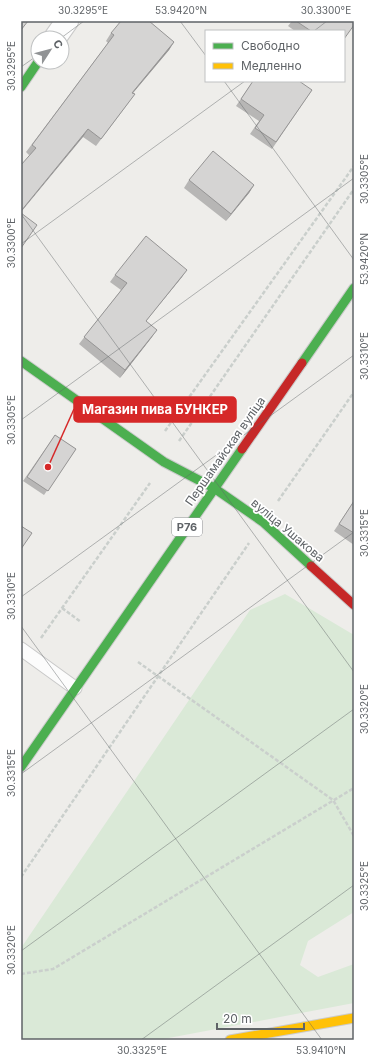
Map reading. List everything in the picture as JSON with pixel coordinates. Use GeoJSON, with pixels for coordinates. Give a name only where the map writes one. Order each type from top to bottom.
{"type":"FeatureCollection","features":[{"type":"Feature","properties":{"kind":"main road"},"geometry":{"type":"LineString","coordinates":[[21,87],[33,70]]}},
{"type":"Feature","properties":{"kind":"main road","name":"Першамайская вуліца"},"geometry":{"type":"LineString","coordinates":[[21,767],[354,288]]}},
{"type":"Feature","properties":{"kind":"main road","name":"вуліца Ушакова"},"geometry":{"type":"LineString","coordinates":[[21,361],[164,462],[214,488],[263,522],[354,605]]}},
{"type":"Feature","properties":{"kind":"main road"},"geometry":{"type":"LineString","coordinates":[[230,1040],[354,1018]]}},
{"type":"Feature","properties":{"kind":"street"},"geometry":{"type":"LineString","coordinates":[[61,30],[67,21]]}},
{"type":"Feature","properties":{"kind":"lane"},"geometry":{"type":"LineString","coordinates":[[25,652],[75,688]]}},
{"type":"Feature","properties":{"kind":"path"},"geometry":{"type":"LineString","coordinates":[[150,452],[354,166]]}},
{"type":"Feature","properties":{"kind":"path"},"geometry":{"type":"LineString","coordinates":[[25,652],[62,608],[354,188]]}},
{"type":"Feature","properties":{"kind":"path"},"geometry":{"type":"LineString","coordinates":[[21,877],[263,522],[354,392]]}},
{"type":"Feature","properties":{"kind":"path"},"geometry":{"type":"LineString","coordinates":[[62,608],[81,622]]}},
{"type":"Feature","properties":{"kind":"path"},"geometry":{"type":"LineString","coordinates":[[138,662],[333,800],[354,836]]}},
{"type":"Feature","properties":{"kind":"path"},"geometry":{"type":"LineString","coordinates":[[21,974],[53,969],[354,788]]}},
{"type":"Feature","properties":{"kind":"green space"},"geometry":{"type":"Polygon","coordinates":[[[285,594],[354,635],[354,912],[308,941],[300,965],[318,977],[354,964],[354,1003],[158,1040],[21,1040],[21,948],[250,610],[285,594]]]}},
{"type":"Feature","properties":{"kind":"building"},"geometry":{"type":"Polygon","coordinates":[[[21,21],[28,21],[21,30],[21,21]]]}},
{"type":"Feature","properties":{"kind":"building"},"geometry":{"type":"Polygon","coordinates":[[[121,21],[149,21],[174,42],[132,93],[135,94],[101,139],[88,129],[21,211],[21,165],[36,148],[32,145],[114,35],[111,33],[121,21]]]}},
{"type":"Feature","properties":{"kind":"building"},"geometry":{"type":"Polygon","coordinates":[[[296,21],[354,21],[354,25],[345,38],[345,30],[310,30],[296,21]]]}},
{"type":"Feature","properties":{"kind":"building"},"geometry":{"type":"Polygon","coordinates":[[[252,82],[300,82],[312,90],[276,142],[255,128],[264,115],[241,99],[252,82]]]}},
{"type":"Feature","properties":{"kind":"building"},"geometry":{"type":"Polygon","coordinates":[[[213,151],[254,185],[231,214],[189,180],[213,151]]]}},
{"type":"Feature","properties":{"kind":"building"},"geometry":{"type":"Polygon","coordinates":[[[21,213],[37,225],[21,248],[21,213]]]}},
{"type":"Feature","properties":{"kind":"building"},"geometry":{"type":"Polygon","coordinates":[[[146,236],[187,270],[146,321],[157,330],[125,370],[84,337],[127,283],[115,275],[146,236]]]}},
{"type":"Feature","properties":{"kind":"building"},"geometry":{"type":"Polygon","coordinates":[[[55,435],[76,449],[48,491],[27,477],[55,435]]]}},
{"type":"Feature","properties":{"kind":"building"},"geometry":{"type":"Polygon","coordinates":[[[354,501],[354,533],[339,524],[354,501]]]}},
{"type":"Feature","properties":{"kind":"building"},"geometry":{"type":"Polygon","coordinates":[[[21,526],[32,533],[21,549],[21,526]]]}},
{"type":"Feature","properties":{"kind":"traffic: fast"},"geometry":{"type":"LineString","coordinates":[[21,87],[33,70]]}},
{"type":"Feature","properties":{"kind":"traffic: fast"},"geometry":{"type":"LineString","coordinates":[[302,363],[354,288]]}},
{"type":"Feature","properties":{"kind":"traffic: fast"},"geometry":{"type":"LineString","coordinates":[[21,361],[164,462],[214,488],[263,522],[311,566]]}},
{"type":"Feature","properties":{"kind":"traffic: fast"},"geometry":{"type":"LineString","coordinates":[[21,767],[242,449]]}},
{"type":"Feature","properties":{"kind":"traffic: slow"},"geometry":{"type":"LineString","coordinates":[[230,1040],[354,1018]]}},
{"type":"Feature","properties":{"kind":"traffic: jam"},"geometry":{"type":"LineString","coordinates":[[242,449],[302,363]]}},
{"type":"Feature","properties":{"kind":"traffic: jam"},"geometry":{"type":"LineString","coordinates":[[311,566],[354,605]]}},
{"type":"Feature","properties":{"kind":"place","name":"Магазин пива БУНКЕР"},"geometry":{"type":"Point","coordinates":[48,467]}}]}
